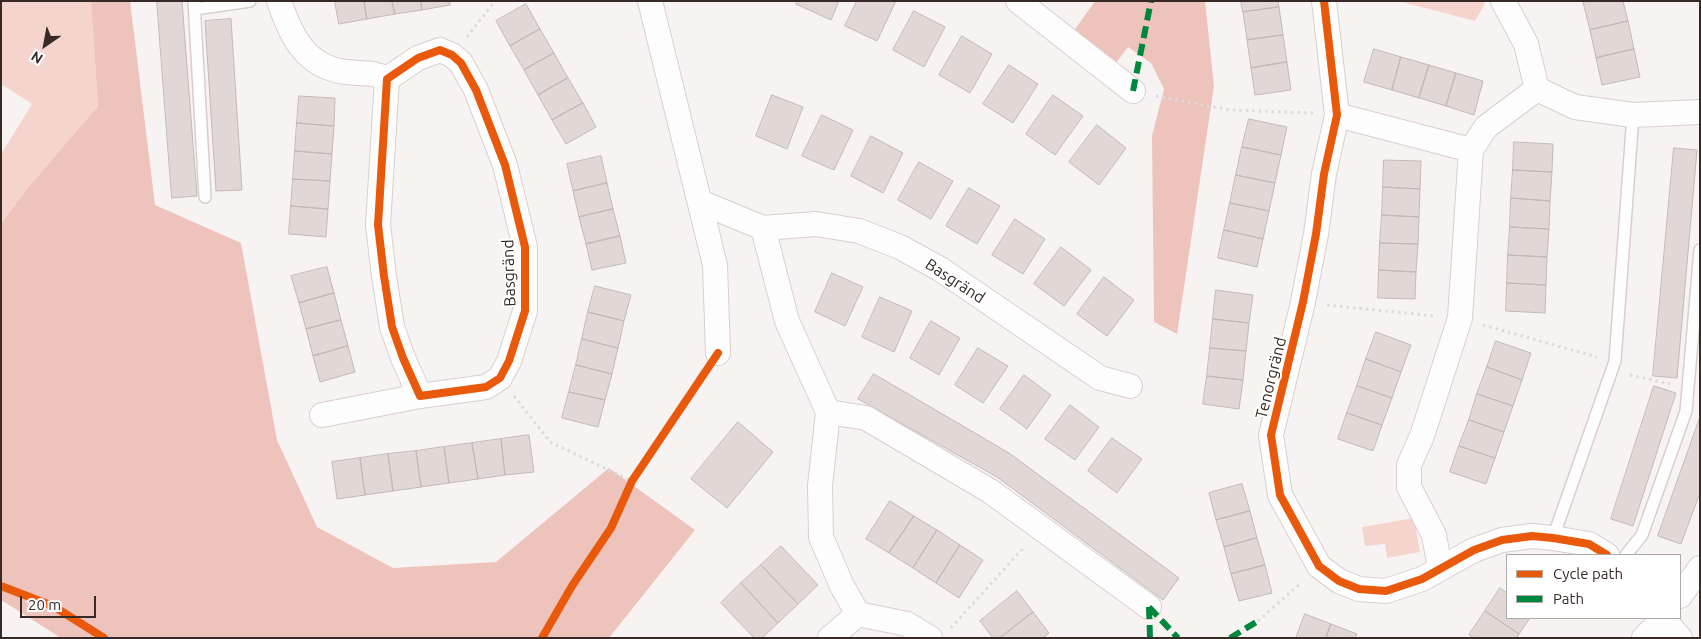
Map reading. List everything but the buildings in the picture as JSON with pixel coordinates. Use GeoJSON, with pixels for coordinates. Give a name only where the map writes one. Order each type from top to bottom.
{"type":"FeatureCollection","features":[{"type":"Feature","properties":{"kind":"street"},"geometry":{"type":"LineString","coordinates":[[279,1],[298,45],[317,64],[345,72],[375,73],[387,79]]}},
{"type":"Feature","properties":{"kind":"street"},"geometry":{"type":"LineString","coordinates":[[650,1],[715,265],[718,353]]}},
{"type":"Feature","properties":{"kind":"street"},"geometry":{"type":"LineString","coordinates":[[1018,1],[1133,92]]}},
{"type":"Feature","properties":{"kind":"street","name":"Tenorgränd"},"geometry":{"type":"LineString","coordinates":[[1324,1],[1337,115],[1324,174],[1316,234],[1303,302],[1271,435],[1280,495],[1319,566],[1339,581],[1359,589],[1386,591],[1422,578],[1474,550],[1502,540],[1532,536],[1553,538],[1589,544],[1605,554]]}},
{"type":"Feature","properties":{"kind":"street"},"geometry":{"type":"LineString","coordinates":[[1503,1],[1526,44],[1537,89]]}},
{"type":"Feature","properties":{"kind":"street"},"geometry":{"type":"LineString","coordinates":[[387,79],[418,58],[440,50],[452,55]]}},
{"type":"Feature","properties":{"kind":"street","name":"Basgränd"},"geometry":{"type":"LineString","coordinates":[[452,55],[461,63],[476,90],[505,165],[525,247],[525,311],[509,361],[500,378]]}},
{"type":"Feature","properties":{"kind":"street"},"geometry":{"type":"LineString","coordinates":[[387,79],[378,225],[392,327],[420,396]]}},
{"type":"Feature","properties":{"kind":"street"},"geometry":{"type":"LineString","coordinates":[[1537,89],[1575,107],[1632,115],[1700,112]]}},
{"type":"Feature","properties":{"kind":"street"},"geometry":{"type":"LineString","coordinates":[[1440,568],[1434,535],[1409,488],[1409,465],[1422,436],[1460,318],[1471,150],[1486,127],[1537,89]]}},
{"type":"Feature","properties":{"kind":"street"},"geometry":{"type":"LineString","coordinates":[[1337,115],[1471,150]]}},
{"type":"Feature","properties":{"kind":"street","name":"Basgränd"},"geometry":{"type":"LineString","coordinates":[[700,202],[763,228],[816,224],[860,231],[900,247],[940,270],[1100,378],[1130,386]]}},
{"type":"Feature","properties":{"kind":"street"},"geometry":{"type":"LineString","coordinates":[[763,228],[787,321],[828,412],[820,486],[821,537],[842,586],[858,614],[907,624],[940,634]]}},
{"type":"Feature","properties":{"kind":"street"},"geometry":{"type":"LineString","coordinates":[[322,415],[420,396],[486,387],[500,378]]}},
{"type":"Feature","properties":{"kind":"street"},"geometry":{"type":"LineString","coordinates":[[828,412],[866,418],[990,492],[1149,608]]}},
{"type":"Feature","properties":{"kind":"street"},"geometry":{"type":"LineString","coordinates":[[1681,595],[1700,568]]}},
{"type":"Feature","properties":{"kind":"street"},"geometry":{"type":"LineString","coordinates":[[830,638],[858,614]]}},
{"type":"Feature","properties":{"kind":"street"},"geometry":{"type":"LineString","coordinates":[[1644,638],[1662,619]]}},
{"type":"Feature","properties":{"kind":"street"},"geometry":{"type":"LineString","coordinates":[[1664,619],[1680,638]]}},
{"type":"Feature","properties":{"kind":"lane"},"geometry":{"type":"LineString","coordinates":[[205,197],[195,5],[250,1]]}},
{"type":"Feature","properties":{"kind":"lane"},"geometry":{"type":"LineString","coordinates":[[1553,538],[1615,362],[1632,115]]}},
{"type":"Feature","properties":{"kind":"lane"},"geometry":{"type":"LineString","coordinates":[[1627,554],[1642,535],[1686,411],[1700,250]]}},
{"type":"Feature","properties":{"kind":"path"},"geometry":{"type":"LineString","coordinates":[[452,55],[495,1]]}},
{"type":"Feature","properties":{"kind":"path"},"geometry":{"type":"LineString","coordinates":[[1133,92],[1230,110],[1337,115]]}},
{"type":"Feature","properties":{"kind":"path"},"geometry":{"type":"LineString","coordinates":[[1612,371],[1688,389]]}},
{"type":"Feature","properties":{"kind":"path"},"geometry":{"type":"LineString","coordinates":[[500,378],[550,442],[630,485],[637,473]]}},
{"type":"Feature","properties":{"kind":"path"},"geometry":{"type":"LineString","coordinates":[[940,634],[1041,528]]}},
{"type":"Feature","properties":{"kind":"path"},"geometry":{"type":"LineString","coordinates":[[1258,621],[1319,566]]}},
{"type":"Feature","properties":{"kind":"shaded area"},"geometry":{"type":"Polygon","coordinates":[[[1,1],[91,1],[98,106],[26,190],[1,224],[1,154],[32,104],[1,84],[1,1]]]}},
{"type":"Feature","properties":{"kind":"shaded area"},"geometry":{"type":"Polygon","coordinates":[[[91,1],[130,1],[155,205],[241,243],[277,440],[317,527],[393,568],[496,562],[609,468],[695,530],[609,638],[61,638],[1,600],[1,224],[26,190],[98,106],[91,1]]]}},
{"type":"Feature","properties":{"kind":"shaded area"},"geometry":{"type":"Polygon","coordinates":[[[1095,1],[1205,1],[1214,86],[1177,334],[1154,322],[1152,136],[1164,89],[1151,63],[1128,47],[1113,67],[1071,35],[1095,1]]]}},
{"type":"Feature","properties":{"kind":"shaded area"},"geometry":{"type":"Polygon","coordinates":[[[1398,1],[1483,1],[1485,4],[1475,21],[1398,1]]]}},
{"type":"Feature","properties":{"kind":"shaded area"},"geometry":{"type":"Polygon","coordinates":[[[1414,518],[1420,552],[1387,558],[1385,544],[1365,546],[1362,527],[1414,518]]]}},
{"type":"Feature","properties":{"kind":"marked path"},"geometry":{"type":"LineString","coordinates":[[1133,91],[1151,1]]}},
{"type":"Feature","properties":{"kind":"marked path"},"geometry":{"type":"LineString","coordinates":[[1149,607],[1178,638]]}},
{"type":"Feature","properties":{"kind":"marked path"},"geometry":{"type":"LineString","coordinates":[[1149,607],[1150,638]]}},
{"type":"Feature","properties":{"kind":"marked path"},"geometry":{"type":"LineString","coordinates":[[1230,638],[1258,621]]}},
{"type":"Feature","properties":{"kind":"cycle path"},"geometry":{"type":"LineString","coordinates":[[1324,1],[1337,115],[1324,174],[1316,234],[1303,302],[1271,435],[1280,495],[1319,566],[1339,581],[1359,589],[1386,591],[1422,579],[1474,550],[1502,540],[1532,536],[1553,538],[1589,544],[1605,554]]}},
{"type":"Feature","properties":{"kind":"cycle path"},"geometry":{"type":"LineString","coordinates":[[440,50],[452,55],[461,63],[476,90],[505,165],[525,247],[525,311],[509,361],[500,378],[486,387],[420,396],[392,327],[378,225],[387,79],[418,58],[440,50]]}},
{"type":"Feature","properties":{"kind":"cycle path"},"geometry":{"type":"LineString","coordinates":[[542,638],[572,586],[611,528],[632,481],[718,353]]}},
{"type":"Feature","properties":{"kind":"cycle path"},"geometry":{"type":"LineString","coordinates":[[1,586],[53,606],[104,638]]}}]}
